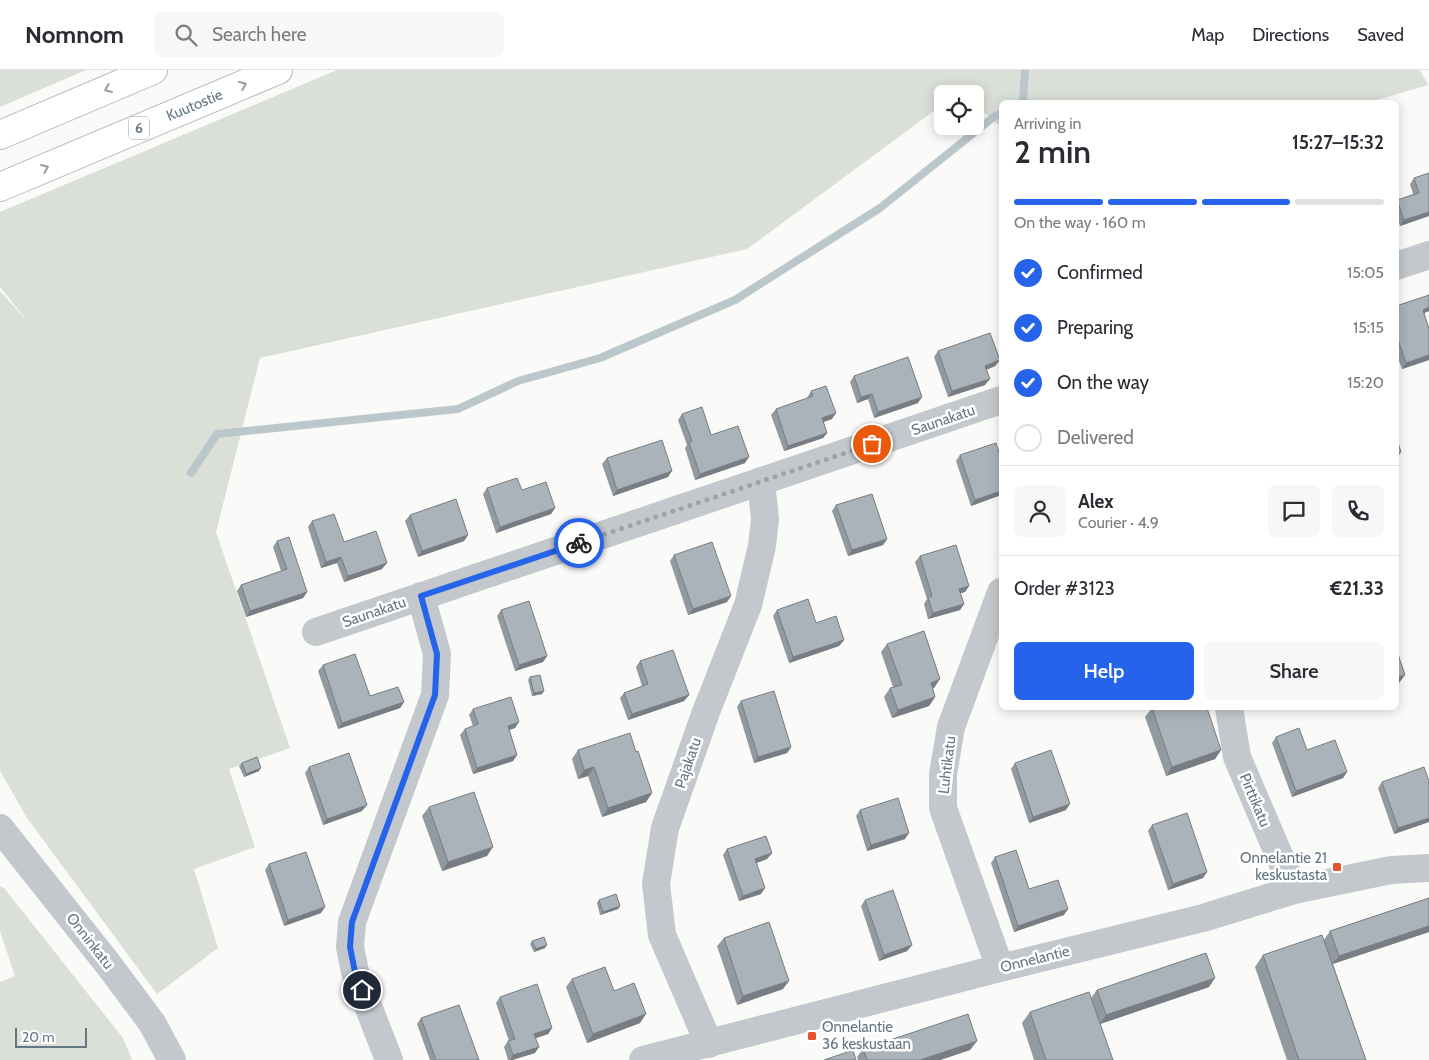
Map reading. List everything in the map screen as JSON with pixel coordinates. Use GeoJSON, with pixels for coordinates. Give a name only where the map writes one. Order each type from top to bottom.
{"type":"FeatureCollection","features":[{"type":"Feature","properties":{"kind":"highway"},"geometry":{"type":"LineString","coordinates":[[0,135],[153,70]]}},
{"type":"Feature","properties":{"kind":"highway","name":"Kuutostie"},"geometry":{"type":"LineString","coordinates":[[0,187],[278,70]]}},
{"type":"Feature","properties":{"kind":"street"},"geometry":{"type":"LineString","coordinates":[[1399,265],[1429,255]]}},
{"type":"Feature","properties":{"kind":"street","name":"Saunakatu"},"geometry":{"type":"LineString","coordinates":[[316,632],[999,401]]}},
{"type":"Feature","properties":{"kind":"street","name":"Pajakatu"},"geometry":{"type":"LineString","coordinates":[[709,1044],[662,935],[656,884],[665,828],[706,712],[748,605],[762,546],[765,519],[761,481]]}},
{"type":"Feature","properties":{"kind":"street"},"geometry":{"type":"LineString","coordinates":[[389,1060],[355,972],[350,947],[352,922],[435,695],[437,654],[421,596]]}},
{"type":"Feature","properties":{"kind":"street","name":"Luhtikatu"},"geometry":{"type":"LineString","coordinates":[[999,597],[951,728],[943,774],[943,808],[1000,968]]}},
{"type":"Feature","properties":{"kind":"street","name":"Pirttikatu"},"geometry":{"type":"LineString","coordinates":[[1229,710],[1237,757],[1294,890]]}},
{"type":"Feature","properties":{"kind":"street","name":"Onninkatu"},"geometry":{"type":"LineString","coordinates":[[1,833],[46,885],[114,971],[152,1023],[172,1060]]}},
{"type":"Feature","properties":{"kind":"street","name":"Onnelantie"},"geometry":{"type":"LineString","coordinates":[[643,1060],[1203,918],[1294,890],[1391,870],[1429,868]]}},
{"type":"Feature","properties":{"kind":"shaded area"},"geometry":{"type":"Polygon","coordinates":[[[0,70],[86,70],[0,107],[0,70]]]}},
{"type":"Feature","properties":{"kind":"shaded area"},"geometry":{"type":"Polygon","coordinates":[[[337,70],[1420,70],[1428,85],[1377,100],[999,100],[999,125],[984,113],[984,85],[934,85],[934,111],[747,249],[260,358],[216,532],[290,748],[229,769],[255,847],[194,869],[218,948],[157,994],[27,818],[0,771],[0,291],[29,323],[0,287],[0,212],[337,70]]]}},
{"type":"Feature","properties":{"kind":"shaded area"},"geometry":{"type":"Polygon","coordinates":[[[0,886],[4,888],[123,1038],[132,1060],[0,1060],[0,982],[15,976],[0,931],[0,886]]]}},
{"type":"Feature","properties":{"kind":"building"},"geometry":{"type":"Polygon","coordinates":[[[1429,173],[1429,212],[1404,220],[1399,199],[1419,193],[1414,178],[1429,173]]]}},
{"type":"Feature","properties":{"kind":"building"},"geometry":{"type":"Polygon","coordinates":[[[1429,295],[1429,307],[1423,310],[1429,329],[1429,355],[1406,363],[1399,343],[1399,305],[1429,295]]]}},
{"type":"Feature","properties":{"kind":"building"},"geometry":{"type":"Polygon","coordinates":[[[990,333],[999,360],[985,366],[990,379],[952,391],[938,351],[990,333]]]}},
{"type":"Feature","properties":{"kind":"building"},"geometry":{"type":"Polygon","coordinates":[[[908,357],[922,397],[878,412],[872,394],[861,397],[854,376],[908,357]]]}},
{"type":"Feature","properties":{"kind":"building"},"geometry":{"type":"Polygon","coordinates":[[[826,386],[836,413],[822,418],[827,433],[788,446],[776,409],[813,396],[811,391],[826,386]]]}},
{"type":"Feature","properties":{"kind":"building"},"geometry":{"type":"Polygon","coordinates":[[[702,407],[711,435],[738,426],[749,457],[700,474],[689,443],[692,441],[682,414],[702,407]]]}},
{"type":"Feature","properties":{"kind":"building"},"geometry":{"type":"Polygon","coordinates":[[[662,440],[672,471],[617,490],[607,458],[662,440]]]}},
{"type":"Feature","properties":{"kind":"building"},"geometry":{"type":"Polygon","coordinates":[[[996,443],[999,453],[999,492],[975,500],[960,455],[996,443]]]}},
{"type":"Feature","properties":{"kind":"building"},"geometry":{"type":"Polygon","coordinates":[[[517,478],[522,490],[546,482],[555,508],[500,527],[487,488],[517,478]]]}},
{"type":"Feature","properties":{"kind":"building"},"geometry":{"type":"Polygon","coordinates":[[[872,494],[887,539],[852,550],[836,505],[872,494]]]}},
{"type":"Feature","properties":{"kind":"building"},"geometry":{"type":"Polygon","coordinates":[[[456,499],[468,535],[422,551],[410,515],[456,499]]]}},
{"type":"Feature","properties":{"kind":"building"},"geometry":{"type":"Polygon","coordinates":[[[334,514],[344,542],[376,531],[387,563],[348,576],[341,557],[326,562],[312,521],[334,514]]]}},
{"type":"Feature","properties":{"kind":"building"},"geometry":{"type":"Polygon","coordinates":[[[289,537],[307,592],[250,611],[241,585],[287,569],[277,541],[289,537]]]}},
{"type":"Feature","properties":{"kind":"building"},"geometry":{"type":"Polygon","coordinates":[[[712,542],[731,596],[693,609],[674,555],[712,542]]]}},
{"type":"Feature","properties":{"kind":"building"},"geometry":{"type":"Polygon","coordinates":[[[956,545],[969,586],[959,589],[964,604],[933,613],[928,598],[932,596],[920,556],[956,545]]]}},
{"type":"Feature","properties":{"kind":"building"},"geometry":{"type":"Polygon","coordinates":[[[808,599],[816,623],[836,616],[844,640],[793,657],[777,610],[808,599]]]}},
{"type":"Feature","properties":{"kind":"building"},"geometry":{"type":"Polygon","coordinates":[[[529,601],[547,656],[519,665],[501,610],[529,601]]]}},
{"type":"Feature","properties":{"kind":"building"},"geometry":{"type":"Polygon","coordinates":[[[924,631],[940,679],[931,683],[935,697],[898,710],[890,688],[902,685],[887,644],[924,631]]]}},
{"type":"Feature","properties":{"kind":"building"},"geometry":{"type":"Polygon","coordinates":[[[673,650],[689,695],[632,714],[624,693],[648,684],[640,661],[673,650]]]}},
{"type":"Feature","properties":{"kind":"building"},"geometry":{"type":"Polygon","coordinates":[[[355,654],[370,696],[398,687],[404,702],[342,723],[323,665],[355,654]]]}},
{"type":"Feature","properties":{"kind":"building"},"geometry":{"type":"Polygon","coordinates":[[[1399,657],[1405,675],[1399,677],[1399,657]]]}},
{"type":"Feature","properties":{"kind":"building"},"geometry":{"type":"Polygon","coordinates":[[[540,675],[544,691],[534,693],[530,677],[540,675]]]}},
{"type":"Feature","properties":{"kind":"building"},"geometry":{"type":"Polygon","coordinates":[[[774,691],[791,747],[758,757],[741,701],[774,691]]]}},
{"type":"Feature","properties":{"kind":"building"},"geometry":{"type":"Polygon","coordinates":[[[511,697],[519,722],[508,726],[517,755],[477,768],[465,729],[478,724],[473,709],[511,697]]]}},
{"type":"Feature","properties":{"kind":"building"},"geometry":{"type":"Polygon","coordinates":[[[1153,710],[1208,710],[1221,750],[1172,767],[1153,710]]]}},
{"type":"Feature","properties":{"kind":"building"},"geometry":{"type":"Polygon","coordinates":[[[1299,728],[1307,750],[1335,740],[1347,772],[1296,791],[1276,737],[1299,728]]]}},
{"type":"Feature","properties":{"kind":"building"},"geometry":{"type":"Polygon","coordinates":[[[630,733],[652,793],[608,808],[594,767],[584,770],[578,750],[630,733]]]}},
{"type":"Feature","properties":{"kind":"building"},"geometry":{"type":"Polygon","coordinates":[[[1051,750],[1070,804],[1033,817],[1015,763],[1051,750]]]}},
{"type":"Feature","properties":{"kind":"building"},"geometry":{"type":"Polygon","coordinates":[[[349,753],[367,805],[327,819],[309,767],[349,753]]]}},
{"type":"Feature","properties":{"kind":"building"},"geometry":{"type":"Polygon","coordinates":[[[257,757],[261,768],[246,774],[242,763],[257,757]]]}},
{"type":"Feature","properties":{"kind":"building"},"geometry":{"type":"Polygon","coordinates":[[[1424,767],[1429,781],[1429,818],[1398,828],[1382,782],[1424,767]]]}},
{"type":"Feature","properties":{"kind":"building"},"geometry":{"type":"Polygon","coordinates":[[[474,792],[493,847],[448,862],[429,807],[474,792]]]}},
{"type":"Feature","properties":{"kind":"building"},"geometry":{"type":"Polygon","coordinates":[[[898,798],[909,833],[871,845],[860,810],[898,798]]]}},
{"type":"Feature","properties":{"kind":"building"},"geometry":{"type":"Polygon","coordinates":[[[1187,813],[1207,872],[1173,884],[1152,825],[1187,813]]]}},
{"type":"Feature","properties":{"kind":"building"},"geometry":{"type":"Polygon","coordinates":[[[766,836],[772,853],[755,859],[765,888],[743,896],[727,849],[766,836]]]}},
{"type":"Feature","properties":{"kind":"building"},"geometry":{"type":"Polygon","coordinates":[[[1016,850],[1029,889],[1058,880],[1068,909],[1018,926],[995,857],[1016,850]]]}},
{"type":"Feature","properties":{"kind":"building"},"geometry":{"type":"Polygon","coordinates":[[[306,852],[325,907],[288,920],[269,864],[306,852]]]}},
{"type":"Feature","properties":{"kind":"building"},"geometry":{"type":"Polygon","coordinates":[[[893,890],[912,945],[884,955],[865,900],[893,890]]]}},
{"type":"Feature","properties":{"kind":"building"},"geometry":{"type":"Polygon","coordinates":[[[616,894],[620,906],[603,912],[599,900],[616,894]]]}},
{"type":"Feature","properties":{"kind":"building"},"geometry":{"type":"Polygon","coordinates":[[[1429,898],[1429,926],[1339,956],[1330,931],[1429,898]]]}},
{"type":"Feature","properties":{"kind":"building"},"geometry":{"type":"Polygon","coordinates":[[[769,922],[789,981],[743,996],[724,938],[769,922]]]}},
{"type":"Feature","properties":{"kind":"building"},"geometry":{"type":"Polygon","coordinates":[[[1322,935],[1366,1060],[1299,1060],[1263,955],[1322,935]]]}},
{"type":"Feature","properties":{"kind":"building"},"geometry":{"type":"Polygon","coordinates":[[[544,937],[547,945],[536,949],[532,941],[544,937]]]}},
{"type":"Feature","properties":{"kind":"building"},"geometry":{"type":"Polygon","coordinates":[[[1206,953],[1215,978],[1106,1015],[1097,990],[1206,953]]]}},
{"type":"Feature","properties":{"kind":"building"},"geometry":{"type":"Polygon","coordinates":[[[605,967],[614,991],[634,983],[646,1014],[593,1034],[572,979],[605,967]]]}},
{"type":"Feature","properties":{"kind":"building"},"geometry":{"type":"Polygon","coordinates":[[[537,984],[552,1028],[534,1034],[539,1047],[513,1055],[508,1041],[515,1039],[500,997],[537,984]]]}},
{"type":"Feature","properties":{"kind":"building"},"geometry":{"type":"Polygon","coordinates":[[[1089,992],[1113,1060],[1046,1060],[1030,1012],[1089,992]]]}},
{"type":"Feature","properties":{"kind":"building"},"geometry":{"type":"Polygon","coordinates":[[[459,1005],[479,1060],[436,1060],[421,1018],[459,1005]]]}},
{"type":"Feature","properties":{"kind":"building"},"geometry":{"type":"Polygon","coordinates":[[[968,1014],[977,1041],[920,1060],[867,1060],[863,1049],[968,1014]]]}},
{"type":"Feature","properties":{"kind":"building"},"geometry":{"type":"Polygon","coordinates":[[[853,1050],[856,1060],[824,1060],[853,1050]]]}},
{"type":"Feature","properties":{"kind":"waterway"},"geometry":{"type":"LineString","coordinates":[[1023,100],[1025,70]]}},
{"type":"Feature","properties":{"kind":"waterway"},"geometry":{"type":"LineString","coordinates":[[191,473],[217,434],[458,409],[518,381],[600,358],[735,300],[880,208],[999,115]]}},
{"type":"Feature","properties":{"kind":"way so far"},"geometry":{"type":"LineString","coordinates":[[579,543],[872,444]]}},
{"type":"Feature","properties":{"kind":"place","name":"Onnelantie 21 keskustasta"},"geometry":{"type":"Point","coordinates":[1337,867]}},
{"type":"Feature","properties":{"kind":"place","name":"Onnelantie 36 keskustaan"},"geometry":{"type":"Point","coordinates":[812,1036]}},
{"type":"Feature","properties":{"kind":"route"},"geometry":{"type":"LineString","coordinates":[[362,990],[355,972],[350,947],[352,922],[435,695],[437,654],[421,596],[579,543]]}}]}
